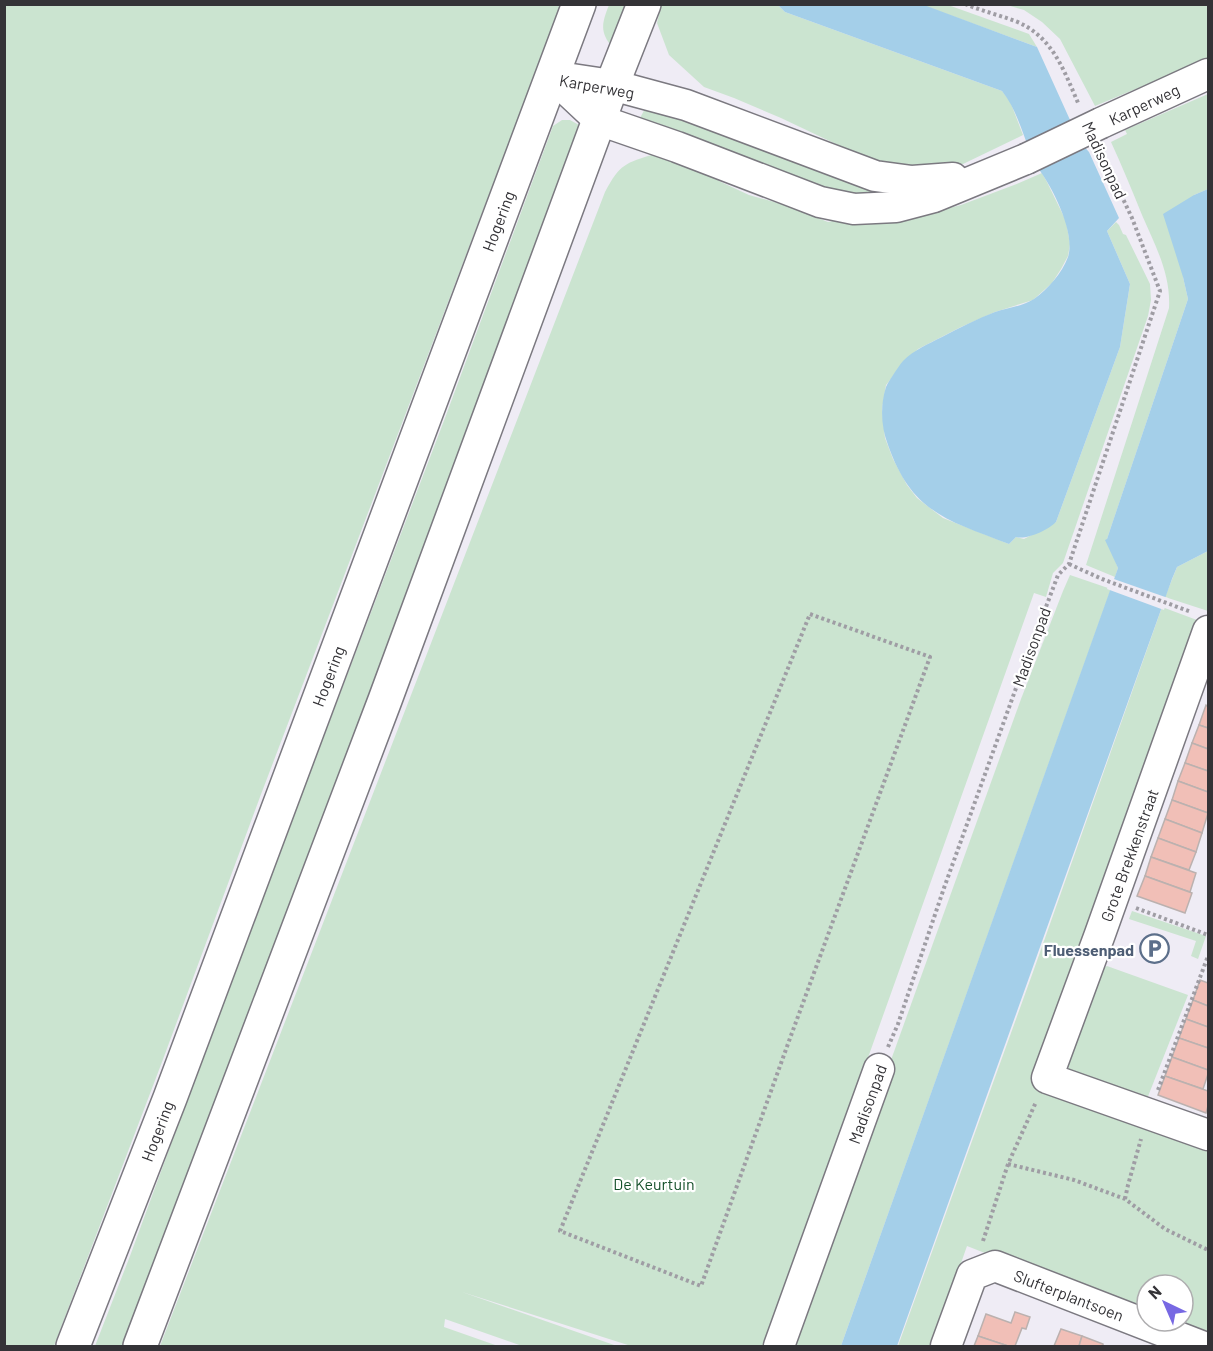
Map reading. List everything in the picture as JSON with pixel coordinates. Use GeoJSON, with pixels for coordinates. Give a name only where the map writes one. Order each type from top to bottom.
{"type":"FeatureCollection","features":[{"type":"Feature","properties":{"kind":"highway","name":"Hogering"},"geometry":{"type":"LineString","coordinates":[[73,1347],[170,1098],[579,4]]}},
{"type":"Feature","properties":{"kind":"highway"},"geometry":{"type":"LineString","coordinates":[[140,1347],[385,700],[644,4]]}},
{"type":"Feature","properties":{"kind":"street","name":"Karperweg"},"geometry":{"type":"LineString","coordinates":[[552,76],[599,120],[677,147],[820,202],[854,209],[896,207],[934,197],[1026,159],[1209,74]]}},
{"type":"Feature","properties":{"kind":"street","name":"Karperweg"},"geometry":{"type":"LineString","coordinates":[[552,76],[612,85],[686,105],[875,176],[912,181],[981,177]]}},
{"type":"Feature","properties":{"kind":"street","name":"Grote Brekkenstraat"},"geometry":{"type":"LineString","coordinates":[[1047,1078],[1209,631]]}},
{"type":"Feature","properties":{"kind":"street","name":"Madisonpad"},"geometry":{"type":"LineString","coordinates":[[779,1347],[879,1069]]}},
{"type":"Feature","properties":{"kind":"street"},"geometry":{"type":"LineString","coordinates":[[1047,1078],[1209,1135]]}},
{"type":"Feature","properties":{"kind":"street","name":"Slufterplantsoen"},"geometry":{"type":"LineString","coordinates":[[972,1275],[994,1266],[1201,1347]]}},
{"type":"Feature","properties":{"kind":"street"},"geometry":{"type":"LineString","coordinates":[[946,1347],[972,1275]]}},
{"type":"Feature","properties":{"kind":"path","name":"Madisonpad"},"geometry":{"type":"LineString","coordinates":[[879,1069],[898,1024],[1029,652],[1058,575],[1069,564],[1160,291],[1094,126],[1055,53],[1029,28],[965,4]]}},
{"type":"Feature","properties":{"kind":"path"},"geometry":{"type":"LineString","coordinates":[[1069,564],[1184,610]]}},
{"type":"Feature","properties":{"kind":"path"},"geometry":{"type":"LineString","coordinates":[[810,614],[930,657],[701,1286],[560,1231],[810,614]]}},
{"type":"Feature","properties":{"kind":"path"},"geometry":{"type":"LineString","coordinates":[[1112,899],[1209,935]]}},
{"type":"Feature","properties":{"kind":"path"},"geometry":{"type":"LineString","coordinates":[[1125,1200],[1148,1114],[1209,956]]}},
{"type":"Feature","properties":{"kind":"path"},"geometry":{"type":"LineString","coordinates":[[972,1275],[1008,1164],[1047,1078]]}},
{"type":"Feature","properties":{"kind":"path"},"geometry":{"type":"LineString","coordinates":[[1008,1164],[1074,1180],[1125,1200],[1166,1229],[1209,1250]]}},
{"type":"Feature","properties":{"kind":"green space"},"geometry":{"type":"Polygon","coordinates":[[[5,4],[561,5],[54,1346],[4,1346],[5,4]]]}},
{"type":"Feature","properties":{"kind":"green space"},"geometry":{"type":"Polygon","coordinates":[[[609,5],[629,5],[613,48],[605,37],[603,27],[609,5]]]}},
{"type":"Feature","properties":{"kind":"green space"},"geometry":{"type":"Polygon","coordinates":[[[661,5],[778,5],[785,12],[1002,91],[1010,101],[1023,135],[963,164],[913,170],[876,163],[781,118],[704,87],[669,55],[657,23],[661,5]]]}},
{"type":"Feature","properties":{"kind":"green space"},"geometry":{"type":"Polygon","coordinates":[[[922,5],[948,5],[1029,34],[1037,47],[922,5]]]}},
{"type":"Feature","properties":{"kind":"green space"},"geometry":{"type":"Polygon","coordinates":[[[1007,5],[1208,5],[1208,59],[1095,106],[1060,39],[1042,22],[1024,10],[1007,5]]]}},
{"type":"Feature","properties":{"kind":"green space"},"geometry":{"type":"Polygon","coordinates":[[[1208,94],[1208,189],[1194,195],[1183,277],[1188,299],[1107,539],[1118,568],[1115,577],[1086,565],[1169,308],[1169,295],[1161,260],[1111,142],[1127,134],[1125,130],[1208,94]]]}},
{"type":"Feature","properties":{"kind":"green space"},"geometry":{"type":"Polygon","coordinates":[[[647,105],[896,191],[850,200],[783,176],[640,118],[647,105]]]}},
{"type":"Feature","properties":{"kind":"green space"},"geometry":{"type":"Polygon","coordinates":[[[562,120],[570,120],[579,125],[576,148],[126,1346],[95,1346],[553,126],[562,120]]]}},
{"type":"Feature","properties":{"kind":"green space","name":"De Keurtuin"},"geometry":{"type":"Polygon","coordinates":[[[655,154],[698,167],[721,182],[749,195],[785,205],[828,222],[847,218],[918,216],[961,205],[1042,173],[1066,221],[1070,244],[1068,256],[1052,283],[1033,300],[995,312],[918,349],[886,385],[882,409],[885,438],[893,459],[917,498],[943,518],[1009,544],[1016,537],[1024,539],[1056,522],[1120,347],[1130,284],[1107,231],[1116,222],[1126,235],[1150,284],[1151,300],[1148,316],[1063,563],[1053,573],[1046,597],[1034,593],[765,1346],[631,1346],[462,1292],[617,1346],[522,1346],[445,1319],[444,1327],[498,1346],[160,1346],[605,192],[624,166],[655,154]]]}},
{"type":"Feature","properties":{"kind":"green space"},"geometry":{"type":"Polygon","coordinates":[[[1208,551],[1208,611],[1165,597],[1177,567],[1208,551]]]}},
{"type":"Feature","properties":{"kind":"green space"},"geometry":{"type":"Polygon","coordinates":[[[1070,575],[1111,589],[841,1346],[788,1346],[1021,699],[1070,575]]]}},
{"type":"Feature","properties":{"kind":"green space"},"geometry":{"type":"Polygon","coordinates":[[[1162,607],[1197,620],[1040,1080],[1208,1143],[1208,1341],[1188,1333],[1195,1333],[1195,1273],[1135,1273],[1135,1312],[967,1246],[932,1346],[898,1346],[1162,607]]]}},
{"type":"Feature","properties":{"kind":"green space"},"geometry":{"type":"Polygon","coordinates":[[[1132,911],[1206,936],[1198,959],[1191,956],[1196,941],[1129,919],[1132,911]]]}},
{"type":"Feature","properties":{"kind":"green space"},"geometry":{"type":"Polygon","coordinates":[[[1107,966],[1188,995],[1145,1104],[1076,1078],[1069,1070],[1067,1062],[1102,969],[1107,966]]]}},
{"type":"Feature","properties":{"kind":"water"},"geometry":{"type":"Polygon","coordinates":[[[778,5],[924,5],[1037,47],[1080,142],[1089,152],[1119,218],[1107,231],[1130,284],[1120,347],[1056,522],[1043,531],[1031,536],[1016,537],[1009,544],[967,528],[934,511],[908,486],[898,468],[886,438],[882,416],[886,387],[907,357],[916,350],[975,321],[1034,299],[1054,280],[1068,257],[1069,238],[1060,206],[1034,161],[1008,99],[1002,91],[785,12],[778,5]]]}},
{"type":"Feature","properties":{"kind":"water"},"geometry":{"type":"Polygon","coordinates":[[[1208,189],[1208,551],[1177,567],[1172,579],[897,1346],[841,1346],[1118,568],[1105,540],[1188,299],[1163,214],[1208,189]]]}},
{"type":"Feature","properties":{"kind":"pier"},"geometry":{"type":"Polygon","coordinates":[[[1111,578],[1168,598],[1164,610],[1107,589],[1111,578]]]}},
{"type":"Feature","properties":{"kind":"building"},"geometry":{"type":"Polygon","coordinates":[[[1206,705],[1208,707],[1208,728],[1199,725],[1206,705]]]}},
{"type":"Feature","properties":{"kind":"building"},"geometry":{"type":"Polygon","coordinates":[[[1199,725],[1208,728],[1208,749],[1192,743],[1199,725]]]}},
{"type":"Feature","properties":{"kind":"building"},"geometry":{"type":"Polygon","coordinates":[[[1192,743],[1208,749],[1208,771],[1185,763],[1192,743]]]}},
{"type":"Feature","properties":{"kind":"building"},"geometry":{"type":"Polygon","coordinates":[[[1185,763],[1208,771],[1208,792],[1178,781],[1185,763]]]}},
{"type":"Feature","properties":{"kind":"building"},"geometry":{"type":"Polygon","coordinates":[[[1178,781],[1208,792],[1208,813],[1172,800],[1178,781]]]}},
{"type":"Feature","properties":{"kind":"building"},"geometry":{"type":"Polygon","coordinates":[[[1172,800],[1208,813],[1202,833],[1165,819],[1172,800]]]}},
{"type":"Feature","properties":{"kind":"building"},"geometry":{"type":"Polygon","coordinates":[[[1165,819],[1202,833],[1196,852],[1158,838],[1165,819]]]}},
{"type":"Feature","properties":{"kind":"building"},"geometry":{"type":"Polygon","coordinates":[[[1158,838],[1196,852],[1189,870],[1151,857],[1158,838]]]}},
{"type":"Feature","properties":{"kind":"building"},"geometry":{"type":"Polygon","coordinates":[[[1151,857],[1196,873],[1190,892],[1145,876],[1151,857]]]}},
{"type":"Feature","properties":{"kind":"building"},"geometry":{"type":"Polygon","coordinates":[[[1145,876],[1192,893],[1185,913],[1137,896],[1145,876]]]}},
{"type":"Feature","properties":{"kind":"building"},"geometry":{"type":"Polygon","coordinates":[[[1200,980],[1208,983],[1208,1006],[1193,1000],[1200,980]]]}},
{"type":"Feature","properties":{"kind":"building"},"geometry":{"type":"Polygon","coordinates":[[[1193,1000],[1208,1006],[1208,1027],[1186,1019],[1193,1000]]]}},
{"type":"Feature","properties":{"kind":"building"},"geometry":{"type":"Polygon","coordinates":[[[1186,1019],[1208,1027],[1208,1048],[1179,1038],[1186,1019]]]}},
{"type":"Feature","properties":{"kind":"building"},"geometry":{"type":"Polygon","coordinates":[[[1179,1038],[1208,1048],[1208,1070],[1172,1057],[1179,1038]]]}},
{"type":"Feature","properties":{"kind":"building"},"geometry":{"type":"Polygon","coordinates":[[[1172,1057],[1208,1070],[1203,1089],[1165,1076],[1172,1057]]]}},
{"type":"Feature","properties":{"kind":"building"},"geometry":{"type":"Polygon","coordinates":[[[1165,1076],[1208,1091],[1206,1113],[1158,1095],[1165,1076]]]}},
{"type":"Feature","properties":{"kind":"building"},"geometry":{"type":"Polygon","coordinates":[[[1015,1312],[1030,1317],[1026,1329],[1022,1328],[1015,1346],[1008,1346],[978,1336],[986,1314],[1011,1323],[1015,1312]]]}},
{"type":"Feature","properties":{"kind":"building"},"geometry":{"type":"Polygon","coordinates":[[[1061,1329],[1082,1336],[1079,1346],[1054,1346],[1061,1329]]]}},
{"type":"Feature","properties":{"kind":"building"},"geometry":{"type":"Polygon","coordinates":[[[978,1336],[1008,1346],[974,1346],[978,1336]]]}},
{"type":"Feature","properties":{"kind":"building"},"geometry":{"type":"Polygon","coordinates":[[[1082,1336],[1103,1344],[1103,1346],[1079,1346],[1082,1336]]]}},
{"type":"Feature","properties":{"kind":"place","name":"Fluessenpad"},"geometry":{"type":"Point","coordinates":[1155,949]}}]}
